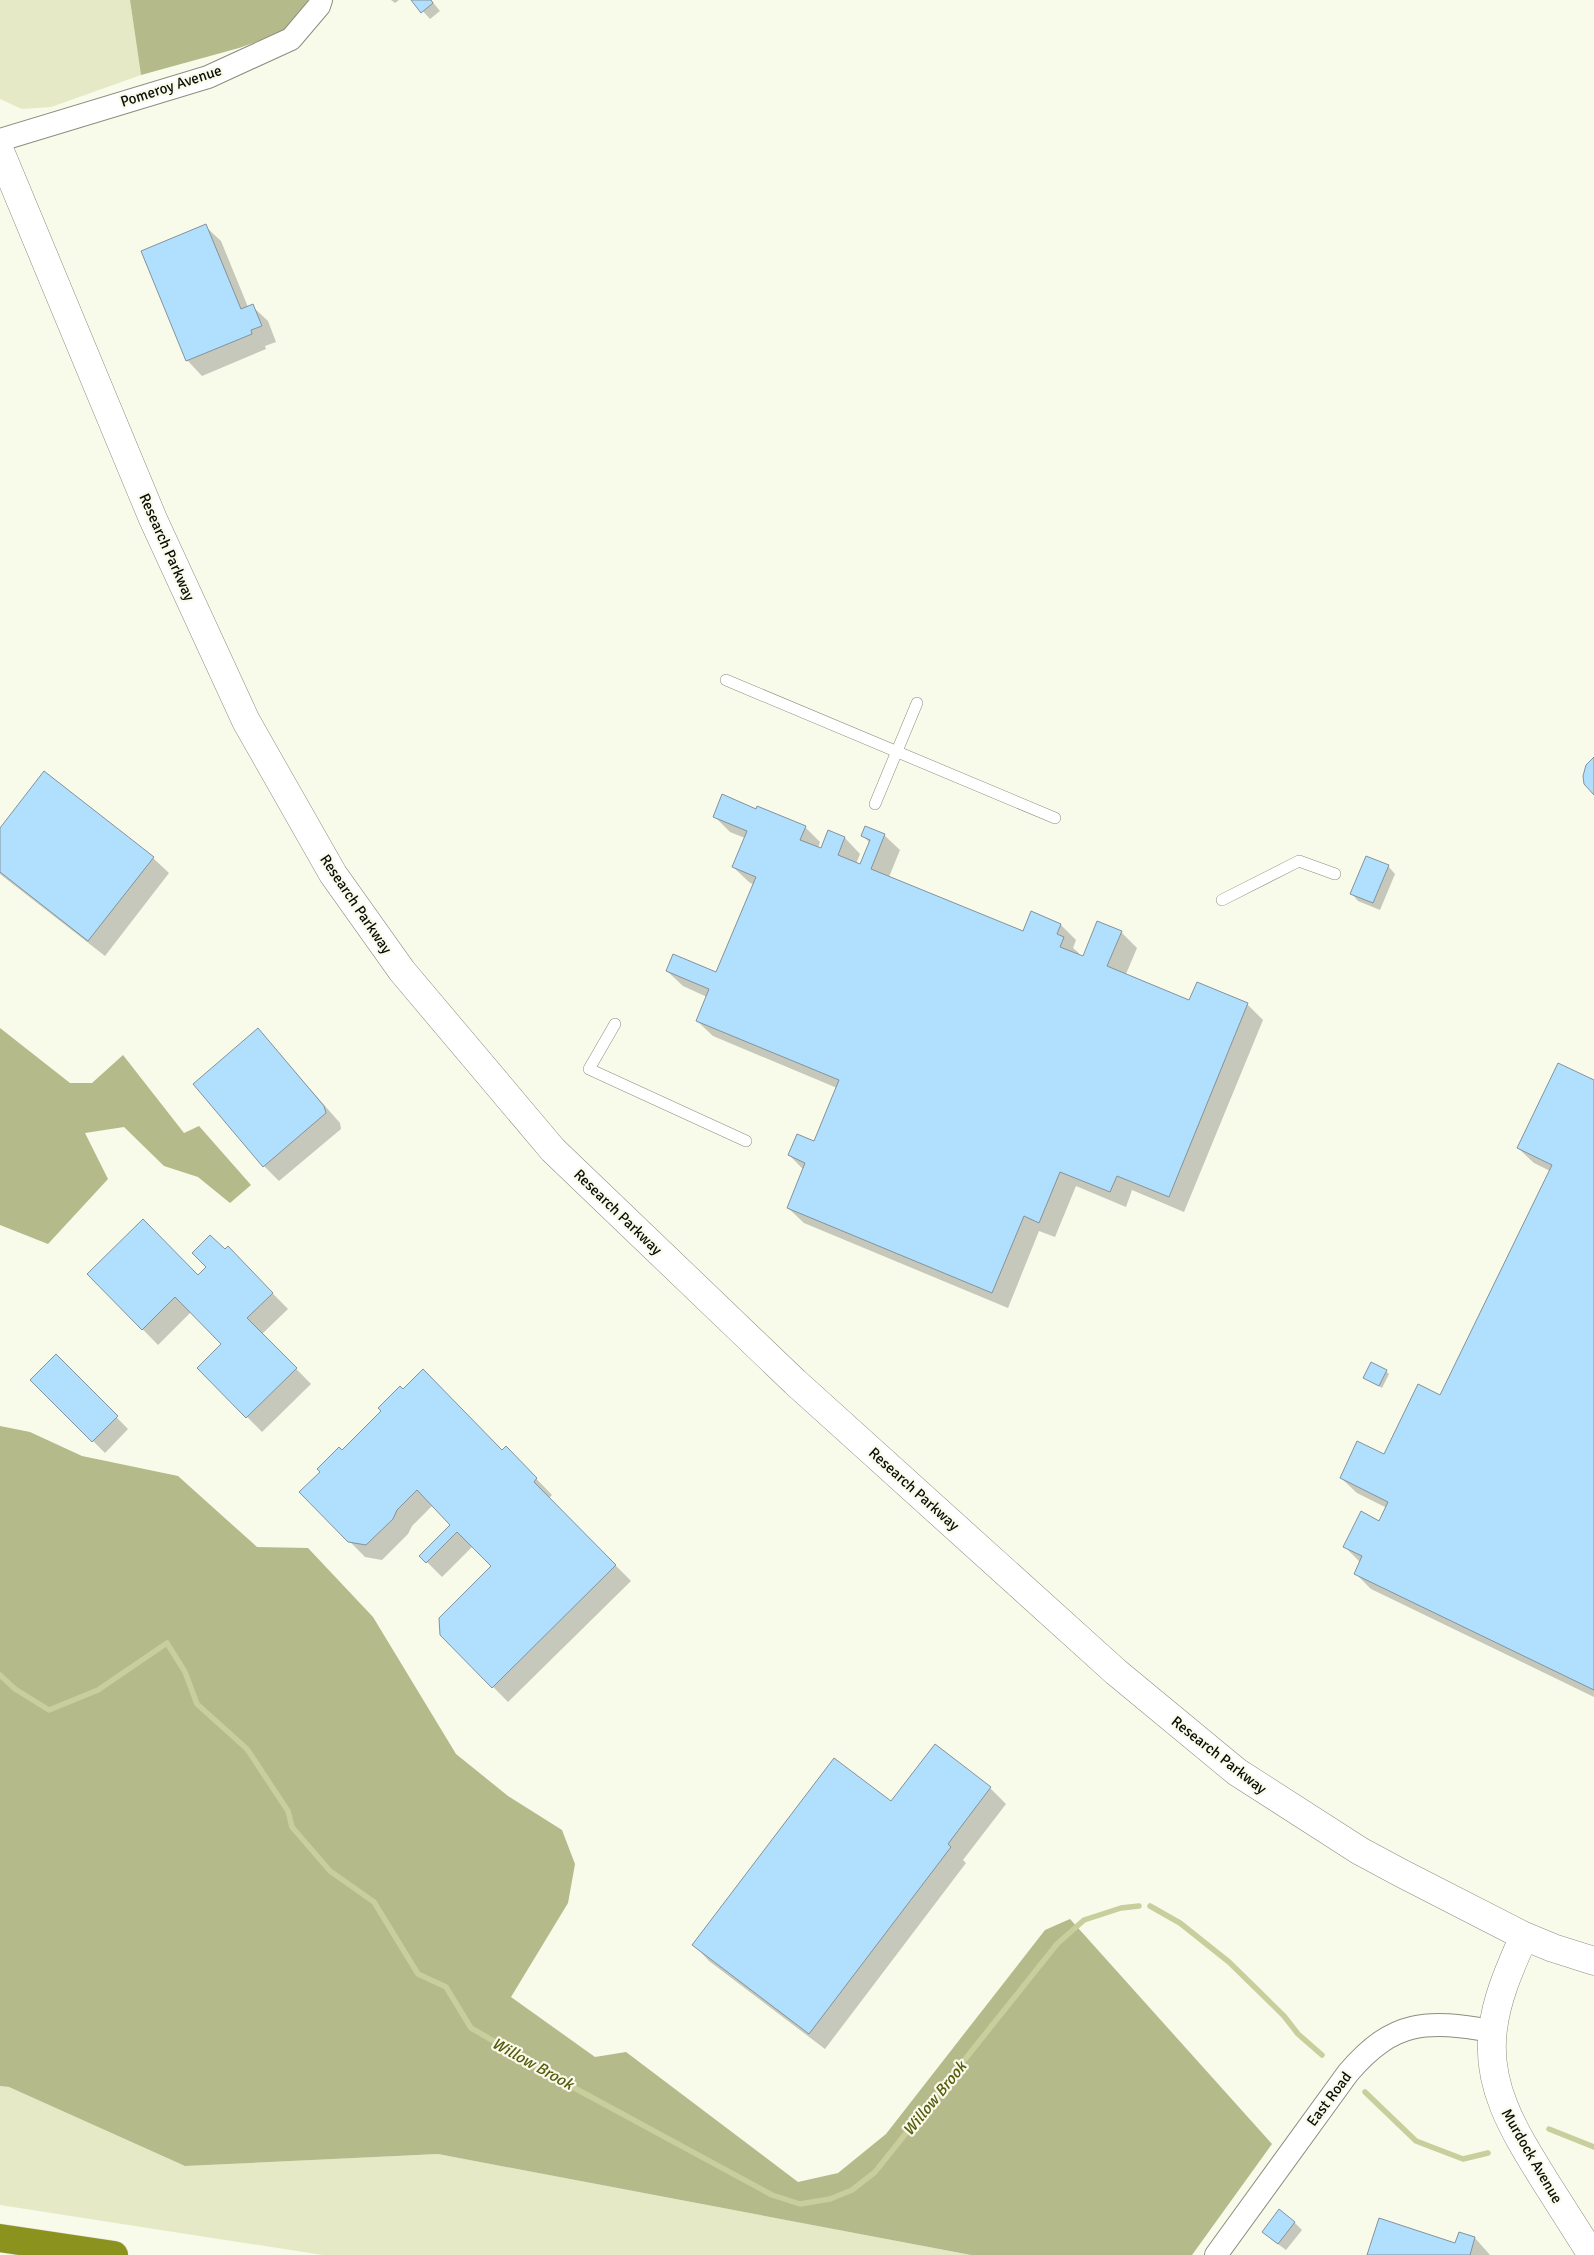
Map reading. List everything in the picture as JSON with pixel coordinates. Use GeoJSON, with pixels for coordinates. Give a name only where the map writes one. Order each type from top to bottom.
{"type":"FeatureCollection","features":[{"type":"Feature","properties":{"kind":"highway"},"geometry":{"type":"LineString","coordinates":[[0,2238],[114,2255]]}},
{"type":"Feature","properties":{"kind":"main road","name":"Research Parkway"},"geometry":{"type":"LineString","coordinates":[[0,151],[153,519],[246,722],[333,874],[396,963],[553,1150],[795,1382],[1116,1672],[1237,1772],[1360,1851],[1524,1936],[1553,1948],[1594,1961]]}},
{"type":"Feature","properties":{"kind":"main road","name":"Murdock Avenue"},"geometry":{"type":"LineString","coordinates":[[1524,1936],[1501,1993],[1492,2031],[1494,2073],[1505,2112],[1523,2146],[1592,2255]]}},
{"type":"Feature","properties":{"kind":"street","name":"Pomeroy Avenue"},"geometry":{"type":"LineString","coordinates":[[0,140],[208,77],[291,39],[320,6],[321,0]]}},
{"type":"Feature","properties":{"kind":"street","name":"East Road"},"geometry":{"type":"LineString","coordinates":[[1216,2255],[1348,2073],[1372,2048],[1397,2033],[1423,2025],[1452,2024],[1492,2031]]}},
{"type":"Feature","properties":{"kind":"lane"},"geometry":{"type":"LineString","coordinates":[[726,680],[1055,818]]}},
{"type":"Feature","properties":{"kind":"lane"},"geometry":{"type":"LineString","coordinates":[[875,804],[917,703]]}},
{"type":"Feature","properties":{"kind":"lane"},"geometry":{"type":"LineString","coordinates":[[1222,900],[1299,861],[1335,874]]}},
{"type":"Feature","properties":{"kind":"lane"},"geometry":{"type":"LineString","coordinates":[[614,1024],[589,1069],[746,1141]]}},
{"type":"Feature","properties":{"kind":"green space"},"geometry":{"type":"Polygon","coordinates":[[[0,0],[130,0],[141,75],[51,107],[22,109],[0,99],[0,0]]]}},
{"type":"Feature","properties":{"kind":"green space"},"geometry":{"type":"Polygon","coordinates":[[[130,0],[311,0],[288,31],[239,48],[141,75],[130,0]]]}},
{"type":"Feature","properties":{"kind":"green space"},"geometry":{"type":"Polygon","coordinates":[[[0,1028],[70,1083],[92,1083],[123,1055],[184,1133],[199,1126],[251,1185],[230,1203],[198,1177],[164,1166],[124,1127],[85,1133],[108,1179],[48,1244],[0,1225],[0,1028]]]}},
{"type":"Feature","properties":{"kind":"green space"},"geometry":{"type":"Polygon","coordinates":[[[0,1426],[30,1432],[82,1456],[178,1476],[257,1547],[308,1548],[373,1617],[456,1754],[508,1796],[562,1830],[575,1864],[568,1903],[511,1997],[595,2057],[626,2052],[798,2182],[838,2173],[886,2134],[1045,1930],[1070,1919],[1272,2144],[1192,2255],[971,2255],[438,2154],[185,2166],[9,2087],[0,2086],[0,1426]]]}},
{"type":"Feature","properties":{"kind":"green space"},"geometry":{"type":"Polygon","coordinates":[[[0,2086],[9,2087],[185,2166],[438,2154],[971,2255],[323,2255],[0,2205],[0,2086]]]}},
{"type":"Feature","properties":{"kind":"building"},"geometry":{"type":"Polygon","coordinates":[[[411,0],[431,0],[433,3],[421,13],[411,0]]]}},
{"type":"Feature","properties":{"kind":"building"},"geometry":{"type":"Polygon","coordinates":[[[206,224],[241,309],[253,304],[262,326],[251,330],[252,334],[186,361],[141,251],[206,224]]]}},
{"type":"Feature","properties":{"kind":"building"},"geometry":{"type":"Polygon","coordinates":[[[1594,757],[1594,795],[1584,784],[1583,776],[1586,765],[1594,757]]]}},
{"type":"Feature","properties":{"kind":"building"},"geometry":{"type":"Polygon","coordinates":[[[44,771],[154,857],[88,941],[0,872],[0,828],[44,771]]]}},
{"type":"Feature","properties":{"kind":"building"},"geometry":{"type":"Polygon","coordinates":[[[722,794],[756,809],[757,806],[806,826],[800,840],[821,848],[828,830],[845,837],[838,855],[860,864],[870,840],[861,836],[865,826],[885,834],[871,869],[1023,931],[1031,911],[1061,924],[1057,934],[1064,937],[1060,947],[1083,956],[1097,921],[1122,931],[1107,966],[1189,1000],[1197,982],[1248,1003],[1169,1197],[1117,1176],[1110,1192],[1060,1172],[1039,1223],[1024,1216],[992,1293],[787,1208],[805,1163],[788,1155],[797,1134],[814,1141],[839,1080],[696,1021],[709,989],[666,971],[673,954],[716,972],[756,877],[732,867],[747,831],[713,817],[722,794]]]}},
{"type":"Feature","properties":{"kind":"building"},"geometry":{"type":"Polygon","coordinates":[[[1366,856],[1389,865],[1373,903],[1350,894],[1366,856]]]}},
{"type":"Feature","properties":{"kind":"building"},"geometry":{"type":"Polygon","coordinates":[[[258,1028],[324,1106],[326,1113],[263,1167],[193,1084],[258,1028]]]}},
{"type":"Feature","properties":{"kind":"building"},"geometry":{"type":"Polygon","coordinates":[[[1558,1063],[1594,1080],[1594,1690],[1354,1574],[1362,1556],[1343,1547],[1361,1511],[1379,1521],[1388,1502],[1340,1478],[1357,1441],[1384,1454],[1418,1384],[1440,1395],[1552,1165],[1517,1148],[1558,1063]]]}},
{"type":"Feature","properties":{"kind":"building"},"geometry":{"type":"Polygon","coordinates":[[[143,1219],[198,1275],[206,1267],[192,1253],[210,1235],[225,1249],[228,1246],[273,1293],[247,1318],[297,1368],[246,1418],[197,1368],[221,1344],[175,1297],[142,1330],[87,1274],[143,1219]]]}},
{"type":"Feature","properties":{"kind":"building"},"geometry":{"type":"Polygon","coordinates":[[[56,1354],[118,1416],[92,1442],[30,1380],[56,1354]]]}},
{"type":"Feature","properties":{"kind":"building"},"geometry":{"type":"Polygon","coordinates":[[[1371,1362],[1387,1370],[1379,1386],[1363,1378],[1371,1362]]]}},
{"type":"Feature","properties":{"kind":"building"},"geometry":{"type":"Polygon","coordinates":[[[423,1369],[502,1450],[506,1446],[537,1478],[534,1482],[616,1565],[492,1688],[440,1635],[439,1618],[491,1566],[457,1532],[426,1563],[419,1556],[450,1525],[417,1490],[397,1510],[393,1519],[366,1545],[348,1542],[299,1492],[320,1472],[317,1469],[339,1447],[342,1450],[381,1411],[378,1408],[400,1386],[403,1389],[423,1369]]]}},
{"type":"Feature","properties":{"kind":"building"},"geometry":{"type":"Polygon","coordinates":[[[935,1744],[991,1787],[948,1844],[951,1847],[809,2034],[692,1945],[834,1758],[891,1801],[935,1744]]]}},
{"type":"Feature","properties":{"kind":"building"},"geometry":{"type":"Polygon","coordinates":[[[1279,2209],[1295,2222],[1278,2244],[1262,2232],[1279,2209]]]}},
{"type":"Feature","properties":{"kind":"building"},"geometry":{"type":"Polygon","coordinates":[[[1379,2218],[1455,2243],[1459,2232],[1475,2237],[1470,2255],[1367,2255],[1379,2218]]]}},
{"type":"Feature","properties":{"kind":"waterway","name":"Willow Brook"},"geometry":{"type":"LineString","coordinates":[[0,1675],[15,1689],[49,1710],[98,1690],[167,1643],[185,1672],[197,1704],[247,1749],[288,1811],[292,1827],[330,1871],[374,1902],[418,1974],[446,1987],[471,2028],[580,2091],[772,2195],[800,2204],[830,2199],[852,2190],[875,2172],[1057,1944],[1084,1920],[1121,1908],[1139,1906]]}},
{"type":"Feature","properties":{"kind":"waterway","name":"Willow Brook"},"geometry":{"type":"LineString","coordinates":[[1150,1906],[1180,1923],[1229,1962],[1284,2016],[1298,2034],[1322,2055]]}},
{"type":"Feature","properties":{"kind":"waterway","name":"Willow Brook"},"geometry":{"type":"LineString","coordinates":[[1365,2092],[1416,2141],[1463,2159],[1488,2153]]}},
{"type":"Feature","properties":{"kind":"waterway","name":"Willow Brook"},"geometry":{"type":"LineString","coordinates":[[1549,2129],[1594,2147]]}}]}
